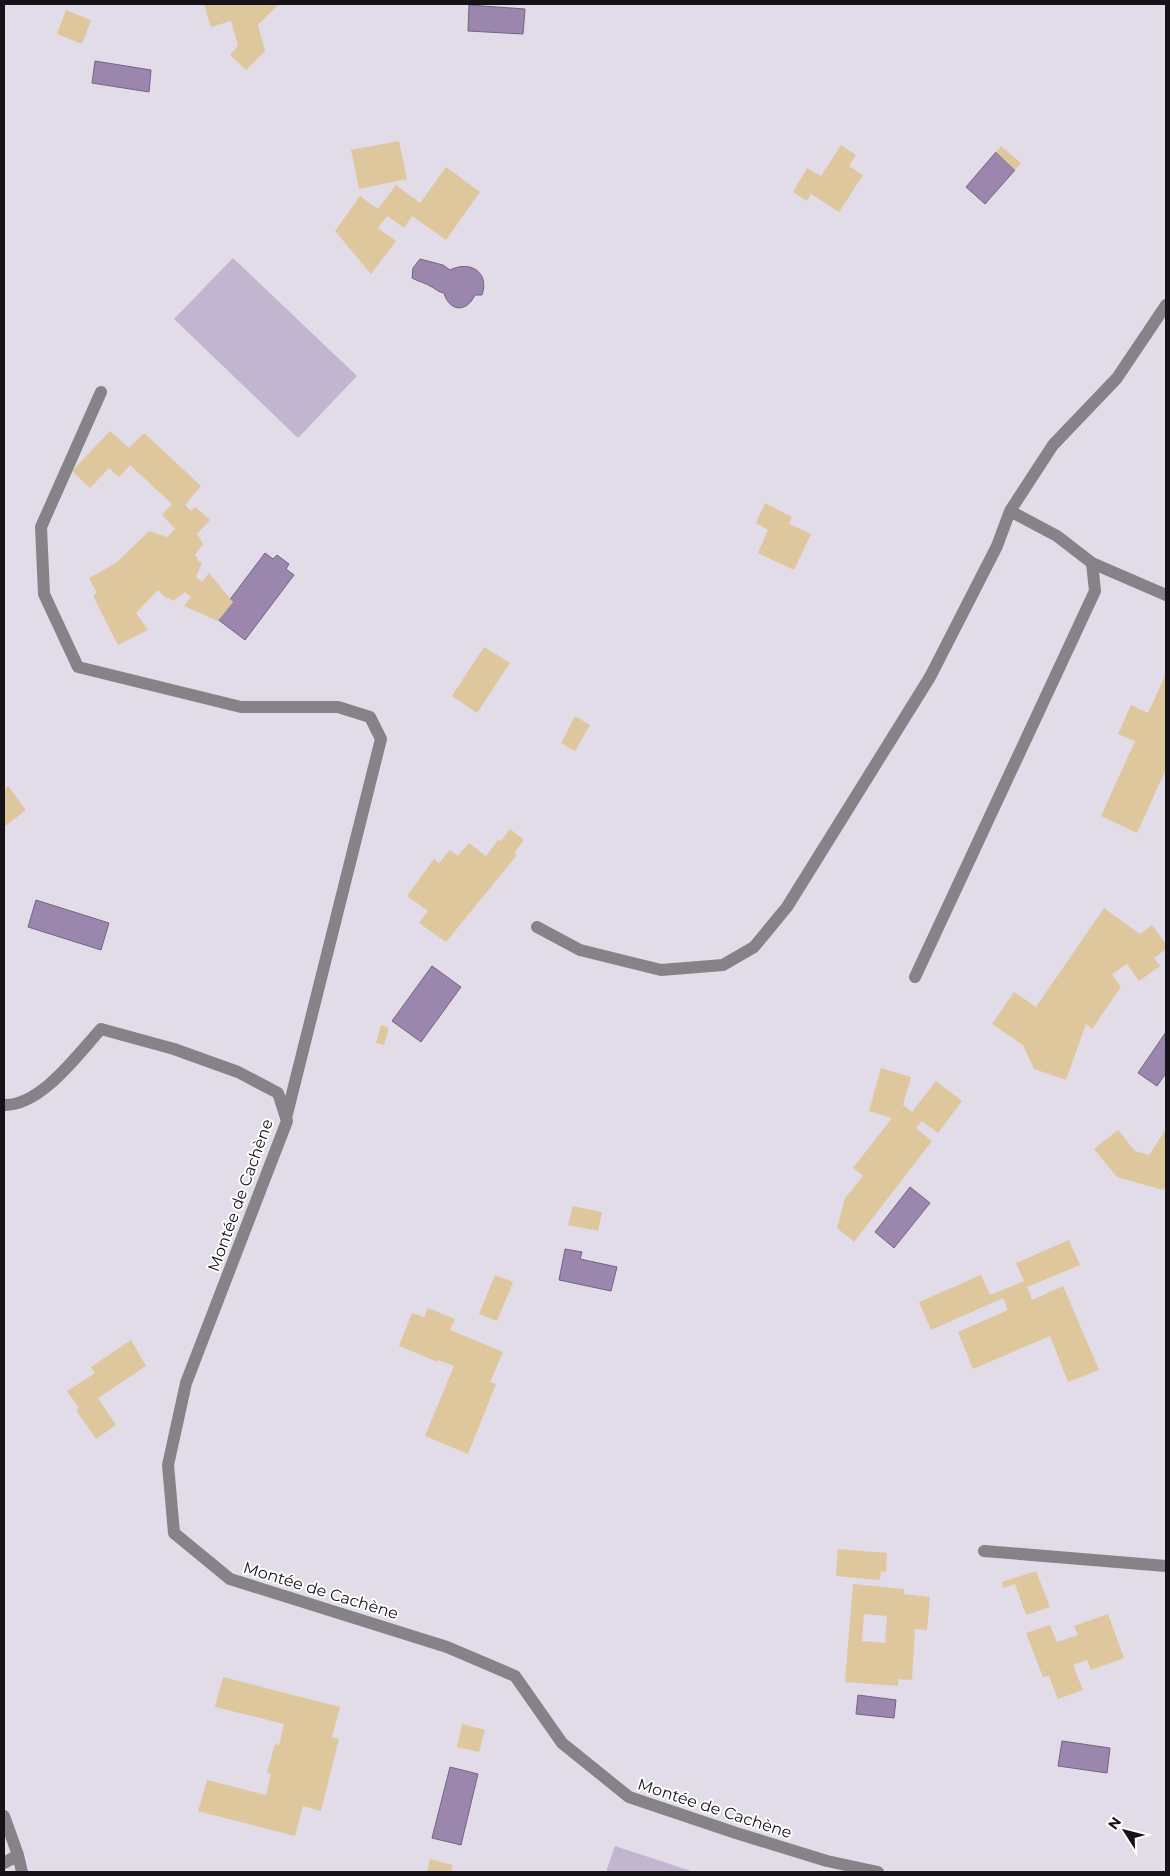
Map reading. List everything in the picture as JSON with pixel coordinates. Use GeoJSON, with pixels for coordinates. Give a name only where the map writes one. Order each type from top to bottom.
{"type":"FeatureCollection","features":[{"type":"Feature","properties":{"kind":"street"},"geometry":{"type":"LineString","coordinates":[[537,927],[580,950],[661,970],[723,965],[754,947],[787,907],[930,677],[997,546],[1010,511],[1053,445],[1117,378],[1166,305]]}},
{"type":"Feature","properties":{"kind":"street"},"geometry":{"type":"LineString","coordinates":[[101,392],[41,527],[44,594],[78,667],[241,707],[338,707],[370,717],[381,739],[286,1118]]}},
{"type":"Feature","properties":{"kind":"street"},"geometry":{"type":"LineString","coordinates":[[1010,511],[1057,536],[1092,563],[1166,595]]}},
{"type":"Feature","properties":{"kind":"street"},"geometry":{"type":"LineString","coordinates":[[915,978],[1095,591],[1092,563]]}},
{"type":"Feature","properties":{"kind":"street","name":"Montée de Cachène"},"geometry":{"type":"LineString","coordinates":[[4,1105],[12,1105],[38,1093],[66,1068],[101,1029],[174,1048],[238,1072],[278,1093],[287,1121],[186,1383],[168,1464],[174,1533],[230,1579],[448,1647],[515,1676],[562,1743],[629,1798],[827,1861],[878,1872]]}},
{"type":"Feature","properties":{"kind":"street"},"geometry":{"type":"LineString","coordinates":[[984,1551],[1166,1566]]}},
{"type":"Feature","properties":{"kind":"street"},"geometry":{"type":"LineString","coordinates":[[4,1816],[22,1872]]}},
{"type":"Feature","properties":{"kind":"street"},"geometry":{"type":"LineString","coordinates":[[4,1863],[18,1855]]}},
{"type":"Feature","properties":{"kind":"shaded area"},"geometry":{"type":"Polygon","coordinates":[[[469,5],[525,9],[523,34],[468,31],[469,5]]]}},
{"type":"Feature","properties":{"kind":"shaded area"},"geometry":{"type":"Polygon","coordinates":[[[95,61],[151,70],[149,92],[92,83],[95,61]]]}},
{"type":"Feature","properties":{"kind":"shaded area"},"geometry":{"type":"Polygon","coordinates":[[[996,152],[1015,170],[985,204],[966,187],[996,152]]]}},
{"type":"Feature","properties":{"kind":"shaded area"},"geometry":{"type":"Polygon","coordinates":[[[233,258],[357,376],[298,438],[174,319],[233,258]]]}},
{"type":"Feature","properties":{"kind":"shaded area"},"geometry":{"type":"Polygon","coordinates":[[[420,259],[443,265],[450,270],[457,267],[471,267],[481,274],[484,287],[482,295],[475,295],[463,307],[454,307],[446,299],[444,293],[412,278],[413,268],[420,259]]]}},
{"type":"Feature","properties":{"kind":"shaded area"},"geometry":{"type":"Polygon","coordinates":[[[265,553],[273,559],[277,555],[289,564],[286,569],[294,575],[245,640],[216,618],[265,553]]]}},
{"type":"Feature","properties":{"kind":"shaded area"},"geometry":{"type":"Polygon","coordinates":[[[36,900],[109,923],[101,950],[28,927],[36,900]]]}},
{"type":"Feature","properties":{"kind":"shaded area"},"geometry":{"type":"Polygon","coordinates":[[[432,966],[461,987],[421,1042],[392,1021],[432,966]]]}},
{"type":"Feature","properties":{"kind":"shaded area"},"geometry":{"type":"Polygon","coordinates":[[[1166,1032],[1166,1073],[1157,1086],[1138,1073],[1166,1032]]]}},
{"type":"Feature","properties":{"kind":"shaded area"},"geometry":{"type":"Polygon","coordinates":[[[910,1187],[930,1203],[894,1248],[875,1232],[910,1187]]]}},
{"type":"Feature","properties":{"kind":"shaded area"},"geometry":{"type":"Polygon","coordinates":[[[565,1249],[582,1252],[580,1259],[617,1267],[611,1291],[559,1280],[565,1249]]]}},
{"type":"Feature","properties":{"kind":"shaded area"},"geometry":{"type":"Polygon","coordinates":[[[858,1695],[896,1700],[894,1718],[856,1714],[858,1695]]]}},
{"type":"Feature","properties":{"kind":"shaded area"},"geometry":{"type":"Polygon","coordinates":[[[1062,1741],[1110,1748],[1107,1773],[1058,1766],[1062,1741]]]}},
{"type":"Feature","properties":{"kind":"shaded area"},"geometry":{"type":"Polygon","coordinates":[[[450,1767],[478,1774],[461,1845],[432,1838],[450,1767]]]}},
{"type":"Feature","properties":{"kind":"shaded area"},"geometry":{"type":"Polygon","coordinates":[[[615,1846],[694,1872],[606,1872],[615,1846]]]}},
{"type":"Feature","properties":{"kind":"building"},"geometry":{"type":"Polygon","coordinates":[[[204,4],[279,4],[258,25],[265,51],[246,70],[230,55],[238,46],[231,21],[211,27],[204,4]]]}},
{"type":"Feature","properties":{"kind":"building"},"geometry":{"type":"Polygon","coordinates":[[[66,10],[91,20],[82,44],[57,34],[66,10]]]}},
{"type":"Feature","properties":{"kind":"building"},"geometry":{"type":"Polygon","coordinates":[[[399,141],[407,179],[359,189],[351,150],[399,141]]]}},
{"type":"Feature","properties":{"kind":"building"},"geometry":{"type":"Polygon","coordinates":[[[841,145],[856,155],[849,166],[863,175],[839,212],[811,194],[807,201],[793,192],[807,168],[821,176],[841,145]]]}},
{"type":"Feature","properties":{"kind":"building"},"geometry":{"type":"Polygon","coordinates":[[[1001,146],[1021,163],[1015,170],[996,152],[1001,146]]]}},
{"type":"Feature","properties":{"kind":"building"},"geometry":{"type":"Polygon","coordinates":[[[446,167],[480,192],[446,240],[412,216],[404,228],[387,216],[378,228],[396,241],[371,274],[335,231],[360,196],[378,209],[396,185],[420,203],[446,167]]]}},
{"type":"Feature","properties":{"kind":"building"},"geometry":{"type":"Polygon","coordinates":[[[110,431],[129,448],[144,433],[201,486],[185,505],[191,511],[195,507],[210,520],[197,534],[203,544],[195,555],[198,558],[197,560],[202,563],[196,577],[202,582],[209,573],[233,602],[218,621],[184,606],[191,597],[185,592],[173,601],[168,597],[167,599],[158,590],[136,613],[148,630],[118,645],[93,596],[97,593],[89,578],[116,563],[149,531],[167,537],[175,529],[162,515],[172,504],[130,465],[119,477],[109,468],[90,488],[72,471],[110,431]]]}},
{"type":"Feature","properties":{"kind":"building"},"geometry":{"type":"Polygon","coordinates":[[[765,503],[792,517],[789,524],[811,534],[794,570],[758,553],[768,530],[756,523],[765,503]]]}},
{"type":"Feature","properties":{"kind":"building"},"geometry":{"type":"Polygon","coordinates":[[[484,647],[510,663],[477,713],[452,696],[484,647]]]}},
{"type":"Feature","properties":{"kind":"building"},"geometry":{"type":"Polygon","coordinates":[[[1166,674],[1166,769],[1137,833],[1101,816],[1135,741],[1118,734],[1131,705],[1148,713],[1166,674]]]}},
{"type":"Feature","properties":{"kind":"building"},"geometry":{"type":"Polygon","coordinates":[[[575,716],[590,725],[575,751],[561,743],[575,716]]]}},
{"type":"Feature","properties":{"kind":"building"},"geometry":{"type":"Polygon","coordinates":[[[8,786],[26,810],[4,827],[4,790],[8,786]]]}},
{"type":"Feature","properties":{"kind":"building"},"geometry":{"type":"Polygon","coordinates":[[[510,829],[524,840],[514,853],[517,855],[446,942],[419,923],[428,911],[407,896],[434,859],[439,863],[450,850],[458,856],[469,843],[486,856],[498,840],[501,841],[510,829]]]}},
{"type":"Feature","properties":{"kind":"building"},"geometry":{"type":"Polygon","coordinates":[[[1104,908],[1140,934],[1152,925],[1166,944],[1166,949],[1154,958],[1160,966],[1139,981],[1127,964],[1112,974],[1121,987],[1092,1029],[1086,1024],[1066,1080],[1034,1069],[1023,1045],[992,1024],[1014,992],[1036,1007],[1104,908]]]}},
{"type":"Feature","properties":{"kind":"building"},"geometry":{"type":"Polygon","coordinates":[[[381,1025],[389,1028],[384,1045],[376,1043],[381,1025]]]}},
{"type":"Feature","properties":{"kind":"building"},"geometry":{"type":"Polygon","coordinates":[[[881,1068],[911,1077],[903,1105],[912,1112],[936,1081],[962,1101],[938,1133],[922,1121],[916,1128],[932,1141],[854,1242],[837,1228],[845,1198],[863,1176],[853,1168],[892,1118],[869,1111],[881,1068]]]}},
{"type":"Feature","properties":{"kind":"building"},"geometry":{"type":"Polygon","coordinates":[[[1166,1129],[1166,1186],[1163,1190],[1117,1177],[1094,1149],[1118,1130],[1135,1151],[1149,1155],[1166,1129]]]}},
{"type":"Feature","properties":{"kind":"building"},"geometry":{"type":"Polygon","coordinates":[[[573,1206],[602,1212],[598,1231],[568,1225],[573,1206]]]}},
{"type":"Feature","properties":{"kind":"building"},"geometry":{"type":"Polygon","coordinates":[[[1069,1240],[1080,1265],[1027,1287],[1032,1300],[1063,1286],[1099,1370],[1068,1382],[1050,1336],[973,1369],[958,1332],[1008,1310],[1003,1298],[931,1330],[919,1302],[981,1275],[990,1295],[1024,1281],[1016,1263],[1069,1240]]]}},
{"type":"Feature","properties":{"kind":"building"},"geometry":{"type":"Polygon","coordinates":[[[495,1275],[513,1282],[497,1321],[479,1314],[495,1275]]]}},
{"type":"Feature","properties":{"kind":"building"},"geometry":{"type":"Polygon","coordinates":[[[428,1308],[455,1319],[450,1330],[503,1352],[490,1382],[496,1384],[468,1454],[425,1436],[454,1366],[438,1360],[438,1362],[399,1346],[412,1313],[424,1317],[428,1308]]]}},
{"type":"Feature","properties":{"kind":"building"},"geometry":{"type":"Polygon","coordinates":[[[131,1340],[146,1366],[98,1398],[116,1425],[96,1439],[76,1410],[79,1408],[67,1391],[95,1373],[91,1367],[131,1340]]]}},
{"type":"Feature","properties":{"kind":"building"},"geometry":{"type":"Polygon","coordinates":[[[838,1549],[887,1553],[886,1572],[881,1571],[880,1580],[836,1576],[838,1549]]]}},
{"type":"Feature","properties":{"kind":"building"},"geometry":{"type":"Polygon","coordinates":[[[1036,1571],[1050,1607],[1026,1615],[1015,1584],[1003,1588],[1002,1582],[1036,1571]]]}},
{"type":"Feature","properties":{"kind":"building"},"geometry":{"type":"Polygon","coordinates":[[[853,1584],[904,1589],[904,1594],[930,1597],[927,1630],[915,1629],[912,1680],[898,1679],[898,1686],[845,1682],[853,1584]],[[864,1614],[862,1641],[885,1643],[887,1616],[864,1614]]]}},
{"type":"Feature","properties":{"kind":"building"},"geometry":{"type":"Polygon","coordinates":[[[1108,1614],[1124,1658],[1091,1670],[1087,1660],[1073,1665],[1083,1690],[1058,1699],[1049,1676],[1043,1677],[1026,1633],[1050,1625],[1057,1642],[1078,1635],[1074,1626],[1108,1614]]]}},
{"type":"Feature","properties":{"kind":"building"},"geometry":{"type":"Polygon","coordinates":[[[223,1677],[340,1707],[332,1737],[339,1739],[321,1811],[303,1806],[295,1836],[198,1811],[207,1780],[266,1795],[271,1774],[267,1773],[275,1744],[279,1745],[284,1724],[215,1707],[223,1677]]]}},
{"type":"Feature","properties":{"kind":"building"},"geometry":{"type":"Polygon","coordinates":[[[462,1724],[485,1730],[479,1752],[457,1747],[462,1724]]]}},
{"type":"Feature","properties":{"kind":"building"},"geometry":{"type":"Polygon","coordinates":[[[430,1859],[453,1865],[451,1872],[427,1872],[430,1859]]]}}]}
